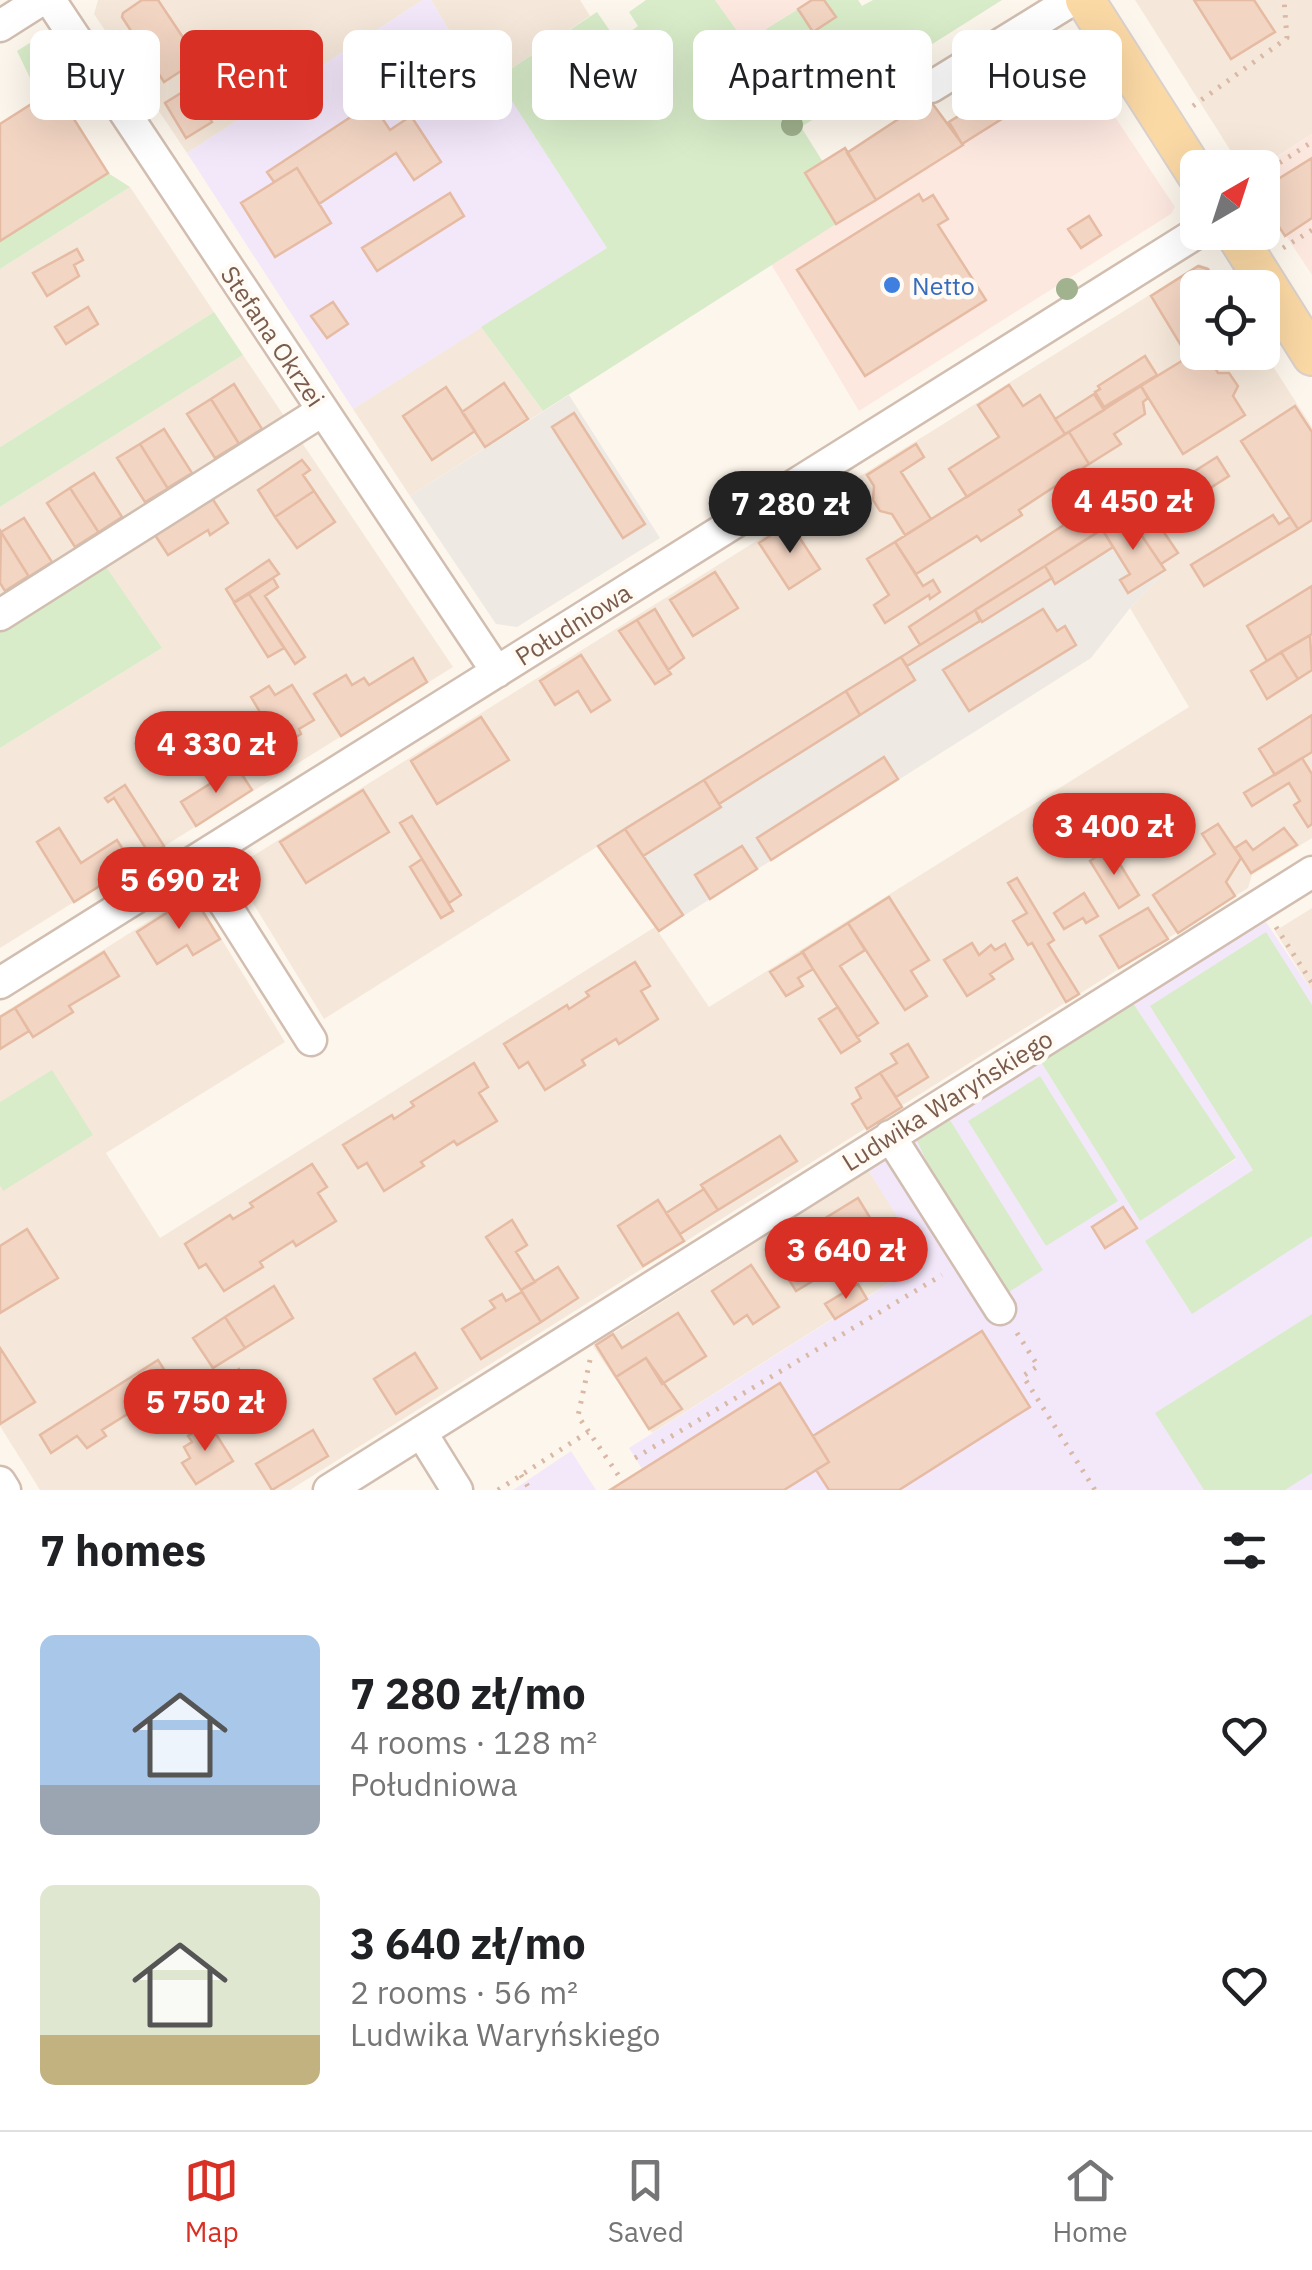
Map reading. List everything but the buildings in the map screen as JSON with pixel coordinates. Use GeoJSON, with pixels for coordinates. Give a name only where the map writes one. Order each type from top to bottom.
{"type":"FeatureCollection","features":[{"type":"Feature","properties":{"kind":"main road"},"geometry":{"type":"LineString","coordinates":[[1085,0],[1181,150]]}},
{"type":"Feature","properties":{"kind":"main road"},"geometry":{"type":"LineString","coordinates":[[1245,250],[1312,356]]}},
{"type":"Feature","properties":{"kind":"street"},"geometry":{"type":"LineString","coordinates":[[0,26],[41,0]]}},
{"type":"Feature","properties":{"kind":"street","name":"Stefana Okrzei"},"geometry":{"type":"LineString","coordinates":[[50,0],[497,672]]}},
{"type":"Feature","properties":{"kind":"street"},"geometry":{"type":"LineString","coordinates":[[932,86],[1072,0]]}},
{"type":"Feature","properties":{"kind":"street","name":"Południowa"},"geometry":{"type":"LineString","coordinates":[[0,983],[1180,243]]}},
{"type":"Feature","properties":{"kind":"street"},"geometry":{"type":"LineString","coordinates":[[0,615],[322,411]]}},
{"type":"Feature","properties":{"kind":"street"},"geometry":{"type":"LineString","coordinates":[[197,860],[311,1040]]}},
{"type":"Feature","properties":{"kind":"street","name":"Ludwika Waryńskiego"},"geometry":{"type":"LineString","coordinates":[[329,1490],[1312,872]]}},
{"type":"Feature","properties":{"kind":"street"},"geometry":{"type":"LineString","coordinates":[[890,1136],[1000,1309]]}},
{"type":"Feature","properties":{"kind":"street"},"geometry":{"type":"LineString","coordinates":[[421,1432],[458,1490]]}},
{"type":"Feature","properties":{"kind":"street"},"geometry":{"type":"LineString","coordinates":[[0,1482],[5,1490]]}},
{"type":"Feature","properties":{"kind":"path"},"geometry":{"type":"LineString","coordinates":[[1191,108],[1287,38],[1284,0]]}},
{"type":"Feature","properties":{"kind":"path"},"geometry":{"type":"LineString","coordinates":[[1280,162],[1312,142]]}},
{"type":"Feature","properties":{"kind":"path"},"geometry":{"type":"LineString","coordinates":[[1280,249],[1312,230]]}},
{"type":"Feature","properties":{"kind":"path"},"geometry":{"type":"LineString","coordinates":[[1274,923],[1312,984]]}},
{"type":"Feature","properties":{"kind":"path"},"geometry":{"type":"LineString","coordinates":[[635,1458],[968,1260]]}},
{"type":"Feature","properties":{"kind":"path"},"geometry":{"type":"LineString","coordinates":[[1000,1309],[1038,1366],[1024,1376],[1095,1490]]}},
{"type":"Feature","properties":{"kind":"path"},"geometry":{"type":"LineString","coordinates":[[594,1343],[578,1416],[623,1482]]}},
{"type":"Feature","properties":{"kind":"path"},"geometry":{"type":"LineString","coordinates":[[498,1490],[588,1432]]}},
{"type":"Feature","properties":{"kind":"path"},"geometry":{"type":"LineString","coordinates":[[521,1476],[530,1490]]}},
{"type":"Feature","properties":{"kind":"shaded area"},"geometry":{"type":"Polygon","coordinates":[[[98,0],[423,0],[377,30],[343,30],[343,52],[323,65],[323,30],[180,30],[180,120],[238,120],[187,153],[160,113],[160,30],[105,30],[94,14],[98,0]]]}},
{"type":"Feature","properties":{"kind":"shaded area"},"geometry":{"type":"Polygon","coordinates":[[[423,0],[431,0],[449,30],[377,30],[423,0]]]}},
{"type":"Feature","properties":{"kind":"shaded area"},"geometry":{"type":"Polygon","coordinates":[[[431,0],[580,0],[590,16],[569,30],[532,30],[532,54],[512,68],[512,30],[449,30],[431,0]]]}},
{"type":"Feature","properties":{"kind":"shaded area"},"geometry":{"type":"Polygon","coordinates":[[[715,0],[812,0],[764,30],[736,30],[715,0]]]}},
{"type":"Feature","properties":{"kind":"shaded area"},"geometry":{"type":"Polygon","coordinates":[[[1135,0],[1312,0],[1312,134],[1280,155],[1280,150],[1230,150],[1135,0]]]}},
{"type":"Feature","properties":{"kind":"shaded area"},"geometry":{"type":"Polygon","coordinates":[[[343,52],[343,120],[512,120],[512,101],[608,248],[353,409],[187,153],[238,120],[323,120],[323,65],[343,52]]]}},
{"type":"Feature","properties":{"kind":"shaded area"},"geometry":{"type":"Polygon","coordinates":[[[1001,120],[1117,120],[1175,207],[1171,214],[859,411],[771,264],[1001,120]]]}},
{"type":"Feature","properties":{"kind":"shaded area"},"geometry":{"type":"Polygon","coordinates":[[[1312,134],[1312,275],[1280,227],[1280,155],[1312,134]]]}},
{"type":"Feature","properties":{"kind":"shaded area"},"geometry":{"type":"Polygon","coordinates":[[[130,187],[214,312],[0,447],[0,269],[130,187]]]}},
{"type":"Feature","properties":{"kind":"shaded area"},"geometry":{"type":"Polygon","coordinates":[[[1199,264],[1210,270],[1189,270],[1199,264]]]}},
{"type":"Feature","properties":{"kind":"shaded area"},"geometry":{"type":"Polygon","coordinates":[[[1180,276],[1180,370],[1275,370],[1312,427],[1312,838],[1252,875],[1248,888],[290,1490],[40,1490],[0,1426],[0,1015],[193,893],[285,1042],[106,1153],[160,1238],[655,927],[709,1007],[1189,707],[1130,608],[1165,572],[1126,513],[324,1019],[232,869],[1180,276]]]}},
{"type":"Feature","properties":{"kind":"shaded area"},"geometry":{"type":"Polygon","coordinates":[[[481,327],[543,411],[410,496],[353,409],[481,327]]]}},
{"type":"Feature","properties":{"kind":"shaded area"},"geometry":{"type":"Polygon","coordinates":[[[243,355],[453,667],[0,948],[0,748],[162,648],[0,629],[0,507],[243,355]]]}},
{"type":"Feature","properties":{"kind":"shaded area"},"geometry":{"type":"Polygon","coordinates":[[[569,395],[660,538],[517,627],[496,624],[410,496],[569,395]]]}},
{"type":"Feature","properties":{"kind":"shaded area"},"geometry":{"type":"Polygon","coordinates":[[[1127,513],[1165,572],[1130,608],[1091,658],[658,932],[596,845],[1127,513]]]}},
{"type":"Feature","properties":{"kind":"shaded area"},"geometry":{"type":"Polygon","coordinates":[[[1312,908],[1312,991],[1275,931],[1312,908]]]}},
{"type":"Feature","properties":{"kind":"shaded area"},"geometry":{"type":"Polygon","coordinates":[[[1266,922],[1312,991],[1312,1490],[610,1490],[642,1469],[629,1448],[924,1261],[869,1171],[1041,1062],[1140,1220],[1236,1159],[1133,1003],[1266,922]]]}},
{"type":"Feature","properties":{"kind":"shaded area"},"geometry":{"type":"Polygon","coordinates":[[[869,1171],[925,1260],[652,1433],[593,1346],[869,1171]]]}},
{"type":"Feature","properties":{"kind":"shaded area"},"geometry":{"type":"Polygon","coordinates":[[[571,1451],[596,1490],[513,1490],[571,1451]]]}},
{"type":"Feature","properties":{"kind":"green space"},"geometry":{"type":"Polygon","coordinates":[[[646,0],[715,0],[736,30],[693,30],[693,120],[812,120],[801,127],[823,162],[805,173],[836,224],[543,411],[481,327],[607,248],[512,101],[512,68],[532,55],[532,120],[673,120],[673,30],[632,30],[638,26],[629,12],[646,0]]]}},
{"type":"Feature","properties":{"kind":"green space"},"geometry":{"type":"Polygon","coordinates":[[[824,0],[858,0],[862,6],[873,0],[1002,0],[932,44],[932,30],[815,30],[835,17],[824,0]]]}},
{"type":"Feature","properties":{"kind":"green space"},"geometry":{"type":"Polygon","coordinates":[[[798,9],[812,30],[764,30],[798,9]]]}},
{"type":"Feature","properties":{"kind":"green space"},"geometry":{"type":"Polygon","coordinates":[[[597,12],[609,30],[570,30],[597,12]]]}},
{"type":"Feature","properties":{"kind":"green space"},"geometry":{"type":"Polygon","coordinates":[[[30,43],[30,78],[17,51],[30,43]]]}},
{"type":"Feature","properties":{"kind":"green space"},"geometry":{"type":"Polygon","coordinates":[[[108,173],[130,187],[0,269],[0,241],[108,173]]]}},
{"type":"Feature","properties":{"kind":"green space"},"geometry":{"type":"Polygon","coordinates":[[[214,312],[243,355],[0,507],[0,447],[214,312]]]}},
{"type":"Feature","properties":{"kind":"green space"},"geometry":{"type":"Polygon","coordinates":[[[104,564],[162,648],[0,748],[0,629],[104,564]]]}},
{"type":"Feature","properties":{"kind":"green space"},"geometry":{"type":"Polygon","coordinates":[[[1266,932],[1312,1005],[1312,1236],[1192,1314],[1145,1241],[1253,1170],[1150,1006],[1266,932]]]}},
{"type":"Feature","properties":{"kind":"green space"},"geometry":{"type":"Polygon","coordinates":[[[1133,1003],[1236,1158],[1140,1221],[1041,1062],[1133,1003]]]}},
{"type":"Feature","properties":{"kind":"green space"},"geometry":{"type":"Polygon","coordinates":[[[52,1070],[93,1135],[3,1191],[0,1102],[52,1070]]]}},
{"type":"Feature","properties":{"kind":"green space"},"geometry":{"type":"Polygon","coordinates":[[[1040,1076],[1118,1201],[1046,1246],[968,1121],[1040,1076]]]}},
{"type":"Feature","properties":{"kind":"green space"},"geometry":{"type":"Polygon","coordinates":[[[950,1120],[1043,1270],[1009,1292],[917,1141],[950,1120]]]}},
{"type":"Feature","properties":{"kind":"green space"},"geometry":{"type":"Polygon","coordinates":[[[1312,1314],[1312,1473],[1285,1490],[1204,1490],[1155,1413],[1312,1314]]]}},
{"type":"Feature","properties":{"kind":"place","name":"Netto"},"geometry":{"type":"Point","coordinates":[892,285]}}]}
